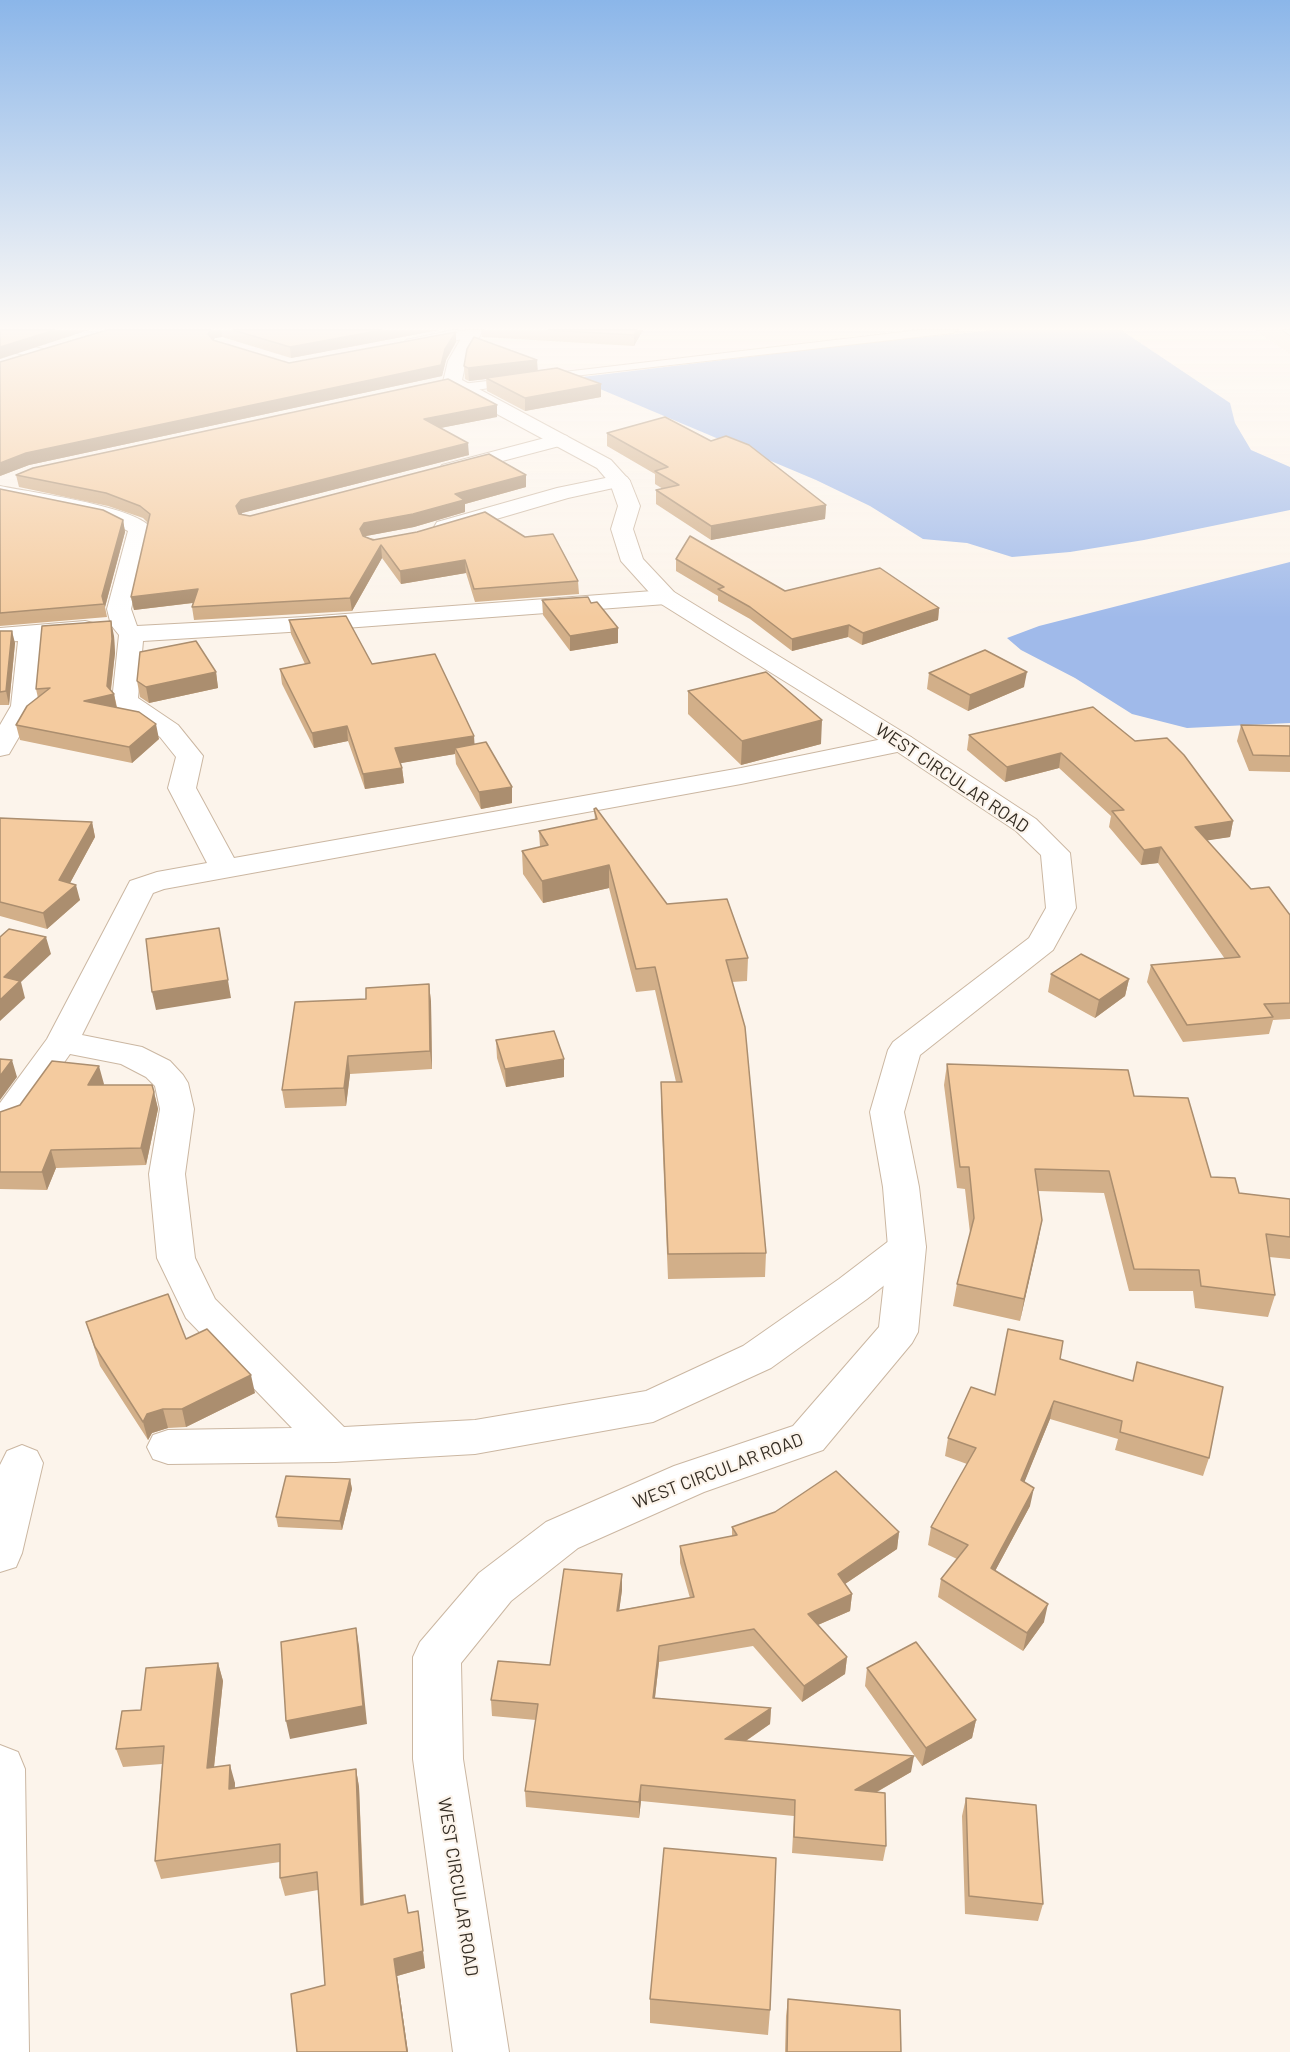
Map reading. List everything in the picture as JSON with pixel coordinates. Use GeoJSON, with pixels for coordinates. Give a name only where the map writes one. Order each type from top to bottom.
{"type":"FeatureCollection","features":[{"type":"Feature","properties":{"kind":"street"},"geometry":{"type":"LineString","coordinates":[[530,426],[604,464],[620,481]]}},
{"type":"Feature","properties":{"kind":"street"},"geometry":{"type":"LineString","coordinates":[[434,472],[560,440]]}},
{"type":"Feature","properties":{"kind":"street"},"geometry":{"type":"LineString","coordinates":[[429,532],[564,492],[620,481]]}},
{"type":"Feature","properties":{"kind":"street","name":"WEST CIRCULAR ROAD"},"geometry":{"type":"LineString","coordinates":[[481,2052],[438,1759],[437,1658],[495,1587],[562,1535],[689,1479],[808,1438],[898,1332],[907,1247],[901,1187],[887,1112],[905,1050],[1042,943],[1061,908],[1055,853],[1026,825],[902,743],[666,597],[632,561],[622,529],[628,506],[620,481]]}},
{"type":"Feature","properties":{"kind":"street"},"geometry":{"type":"LineString","coordinates":[[2,483],[112,515],[140,528],[120,609],[127,629],[125,702],[169,731],[190,756],[182,788],[224,868]]}},
{"type":"Feature","properties":{"kind":"street"},"geometry":{"type":"LineString","coordinates":[[0,635],[317,623],[666,597]]}},
{"type":"Feature","properties":{"kind":"street"},"geometry":{"type":"LineString","coordinates":[[0,748],[24,706],[31,634]]}},
{"type":"Feature","properties":{"kind":"street"},"geometry":{"type":"LineString","coordinates":[[0,1118],[11,1113],[62,1042],[141,887],[157,881],[224,868],[741,776],[902,743]]}},
{"type":"Feature","properties":{"kind":"street"},"geometry":{"type":"LineString","coordinates":[[62,1042],[130,1055],[158,1069],[171,1083],[177,1109],[167,1174],[176,1258],[200,1308],[335,1444]]}},
{"type":"Feature","properties":{"kind":"street"},"geometry":{"type":"LineString","coordinates":[[168,1447],[335,1444],[475,1437],[653,1406],[757,1357],[907,1247]]}},
{"type":"Feature","properties":{"kind":"street"},"geometry":{"type":"LineString","coordinates":[[0,1553],[22,1463]]}},
{"type":"Feature","properties":{"kind":"street"},"geometry":{"type":"LineString","coordinates":[[0,1769],[1,2052]]}},
{"type":"Feature","properties":{"kind":"water"},"geometry":{"type":"Polygon","coordinates":[[[687,426],[1237,426],[1251,450],[1290,467],[1290,510],[1144,540],[1070,552],[1012,557],[967,543],[923,539],[870,506],[816,480],[687,426]]]}},
{"type":"Feature","properties":{"kind":"water"},"geometry":{"type":"Polygon","coordinates":[[[1290,562],[1290,723],[1187,728],[1132,714],[1075,678],[1021,650],[1007,638],[1039,626],[1290,562]]]}},
{"type":"Feature","properties":{"kind":"building"},"geometry":{"type":"Polygon","coordinates":[[[0,426],[154,426],[26,453],[0,463],[0,426]]]}},
{"type":"Feature","properties":{"kind":"building"},"geometry":{"type":"Polygon","coordinates":[[[230,426],[436,426],[468,443],[241,500],[236,506],[239,514],[250,516],[489,454],[526,475],[455,494],[464,500],[413,514],[364,523],[360,529],[363,536],[373,540],[417,532],[485,512],[525,537],[553,534],[578,581],[474,589],[465,560],[400,571],[381,545],[350,598],[192,607],[198,589],[131,597],[150,514],[140,506],[106,493],[16,475],[33,468],[230,426]]]}},
{"type":"Feature","properties":{"kind":"building"},"geometry":{"type":"Polygon","coordinates":[[[633,426],[682,426],[711,441],[726,436],[749,445],[826,505],[711,526],[656,490],[679,485],[655,471],[668,467],[607,433],[633,426]]]}},
{"type":"Feature","properties":{"kind":"building"},"geometry":{"type":"Polygon","coordinates":[[[0,489],[103,510],[123,520],[102,596],[104,604],[0,613],[0,489]]]}},
{"type":"Feature","properties":{"kind":"building"},"geometry":{"type":"Polygon","coordinates":[[[690,536],[785,591],[880,568],[939,608],[863,633],[849,625],[792,639],[750,607],[718,589],[724,587],[676,559],[690,536]]]}},
{"type":"Feature","properties":{"kind":"building"},"geometry":{"type":"Polygon","coordinates":[[[588,597],[591,603],[597,602],[618,628],[570,636],[542,600],[588,597]]]}},
{"type":"Feature","properties":{"kind":"building"},"geometry":{"type":"Polygon","coordinates":[[[346,616],[372,664],[435,654],[474,736],[395,748],[402,768],[363,774],[347,726],[312,733],[280,669],[310,663],[289,620],[346,616]]]}},
{"type":"Feature","properties":{"kind":"building"},"geometry":{"type":"Polygon","coordinates":[[[111,621],[112,639],[107,686],[114,694],[84,701],[139,712],[156,724],[129,747],[16,725],[27,706],[50,688],[36,689],[42,626],[111,621]]]}},
{"type":"Feature","properties":{"kind":"building"},"geometry":{"type":"Polygon","coordinates":[[[0,631],[12,631],[6,691],[0,692],[0,631]]]}},
{"type":"Feature","properties":{"kind":"building"},"geometry":{"type":"Polygon","coordinates":[[[196,641],[216,672],[146,687],[137,681],[140,652],[196,641]]]}},
{"type":"Feature","properties":{"kind":"building"},"geometry":{"type":"Polygon","coordinates":[[[985,650],[1027,672],[970,695],[929,673],[985,650]]]}},
{"type":"Feature","properties":{"kind":"building"},"geometry":{"type":"Polygon","coordinates":[[[766,672],[822,720],[742,741],[688,691],[766,672]]]}},
{"type":"Feature","properties":{"kind":"building"},"geometry":{"type":"Polygon","coordinates":[[[1093,707],[1135,741],[1167,738],[1184,755],[1233,821],[1195,827],[1251,889],[1269,887],[1290,915],[1290,1003],[1264,1004],[1273,1017],[1187,1025],[1151,965],[1240,957],[1161,847],[1144,850],[1112,811],[1124,810],[1061,753],[1007,767],[969,735],[1093,707]]]}},
{"type":"Feature","properties":{"kind":"building"},"geometry":{"type":"Polygon","coordinates":[[[1241,725],[1290,726],[1290,756],[1253,755],[1241,725]]]}},
{"type":"Feature","properties":{"kind":"building"},"geometry":{"type":"Polygon","coordinates":[[[486,742],[512,787],[479,792],[455,748],[486,742]]]}},
{"type":"Feature","properties":{"kind":"building"},"geometry":{"type":"Polygon","coordinates":[[[596,808],[667,904],[727,899],[748,958],[726,960],[745,1027],[766,1253],[668,1254],[661,1082],[682,1082],[655,967],[636,969],[609,865],[542,881],[522,851],[548,845],[539,831],[597,819],[594,809],[596,808]]]}},
{"type":"Feature","properties":{"kind":"building"},"geometry":{"type":"Polygon","coordinates":[[[0,818],[92,822],[59,880],[76,885],[43,913],[0,902],[0,818]]]}},
{"type":"Feature","properties":{"kind":"building"},"geometry":{"type":"Polygon","coordinates":[[[219,928],[228,980],[152,992],[146,939],[219,928]]]}},
{"type":"Feature","properties":{"kind":"building"},"geometry":{"type":"Polygon","coordinates":[[[9,929],[46,937],[4,977],[20,981],[0,1000],[0,937],[9,929]]]}},
{"type":"Feature","properties":{"kind":"building"},"geometry":{"type":"Polygon","coordinates":[[[1081,954],[1129,979],[1099,1000],[1051,974],[1081,954]]]}},
{"type":"Feature","properties":{"kind":"building"},"geometry":{"type":"Polygon","coordinates":[[[429,984],[430,1051],[348,1056],[344,1088],[282,1090],[295,1002],[366,999],[366,988],[429,984]]]}},
{"type":"Feature","properties":{"kind":"building"},"geometry":{"type":"Polygon","coordinates":[[[554,1031],[564,1059],[505,1069],[496,1040],[554,1031]]]}},
{"type":"Feature","properties":{"kind":"building"},"geometry":{"type":"Polygon","coordinates":[[[0,1059],[12,1060],[0,1076],[0,1059]]]}},
{"type":"Feature","properties":{"kind":"building"},"geometry":{"type":"Polygon","coordinates":[[[52,1061],[99,1066],[88,1085],[152,1085],[154,1092],[141,1148],[51,1150],[42,1172],[0,1172],[0,1112],[20,1105],[52,1061]]]}},
{"type":"Feature","properties":{"kind":"building"},"geometry":{"type":"Polygon","coordinates":[[[947,1064],[1128,1070],[1134,1096],[1188,1098],[1211,1177],[1235,1178],[1239,1193],[1290,1199],[1290,1237],[1266,1234],[1275,1295],[1201,1286],[1199,1270],[1134,1269],[1109,1171],[1035,1169],[1042,1220],[1024,1299],[957,1284],[974,1218],[969,1167],[960,1167],[947,1064]]]}},
{"type":"Feature","properties":{"kind":"building"},"geometry":{"type":"Polygon","coordinates":[[[168,1294],[186,1339],[207,1329],[251,1375],[182,1409],[163,1409],[147,1414],[143,1422],[95,1347],[86,1322],[168,1294]]]}},
{"type":"Feature","properties":{"kind":"building"},"geometry":{"type":"Polygon","coordinates":[[[1008,1329],[1063,1341],[1060,1359],[1133,1381],[1137,1362],[1223,1387],[1209,1458],[1120,1432],[1122,1421],[1054,1401],[1021,1480],[1034,1488],[991,1568],[1048,1604],[1027,1633],[941,1579],[968,1545],[931,1527],[976,1448],[948,1438],[971,1387],[995,1395],[1008,1329]]]}},
{"type":"Feature","properties":{"kind":"building"},"geometry":{"type":"Polygon","coordinates":[[[836,1471],[899,1532],[838,1574],[852,1594],[808,1614],[847,1657],[804,1686],[754,1629],[659,1646],[653,1698],[771,1708],[725,1739],[914,1756],[855,1790],[885,1793],[886,1846],[794,1837],[795,1800],[641,1785],[639,1802],[525,1791],[538,1704],[491,1700],[498,1661],[550,1665],[564,1569],[622,1574],[617,1611],[694,1597],[680,1546],[737,1535],[732,1527],[775,1512],[836,1471]]]}},
{"type":"Feature","properties":{"kind":"building"},"geometry":{"type":"Polygon","coordinates":[[[286,1476],[350,1479],[340,1521],[276,1517],[286,1476]]]}},
{"type":"Feature","properties":{"kind":"building"},"geometry":{"type":"Polygon","coordinates":[[[356,1628],[363,1706],[286,1721],[281,1642],[356,1628]]]}},
{"type":"Feature","properties":{"kind":"building"},"geometry":{"type":"Polygon","coordinates":[[[916,1642],[976,1720],[926,1748],[867,1668],[916,1642]]]}},
{"type":"Feature","properties":{"kind":"building"},"geometry":{"type":"Polygon","coordinates":[[[218,1663],[207,1768],[230,1765],[229,1789],[356,1769],[361,1905],[405,1895],[408,1913],[418,1911],[423,1951],[394,1959],[407,2052],[297,2052],[291,1994],[325,1985],[317,1872],[280,1878],[280,1844],[155,1861],[164,1746],[116,1749],[122,1711],[141,1710],[146,1668],[218,1663]]]}},
{"type":"Feature","properties":{"kind":"building"},"geometry":{"type":"Polygon","coordinates":[[[966,1798],[1036,1805],[1043,1904],[969,1896],[966,1798]]]}},
{"type":"Feature","properties":{"kind":"building"},"geometry":{"type":"Polygon","coordinates":[[[664,1848],[776,1858],[770,2010],[650,1999],[664,1848]]]}},
{"type":"Feature","properties":{"kind":"building"},"geometry":{"type":"Polygon","coordinates":[[[788,1999],[900,2010],[901,2052],[787,2052],[788,1999]]]}}]}
